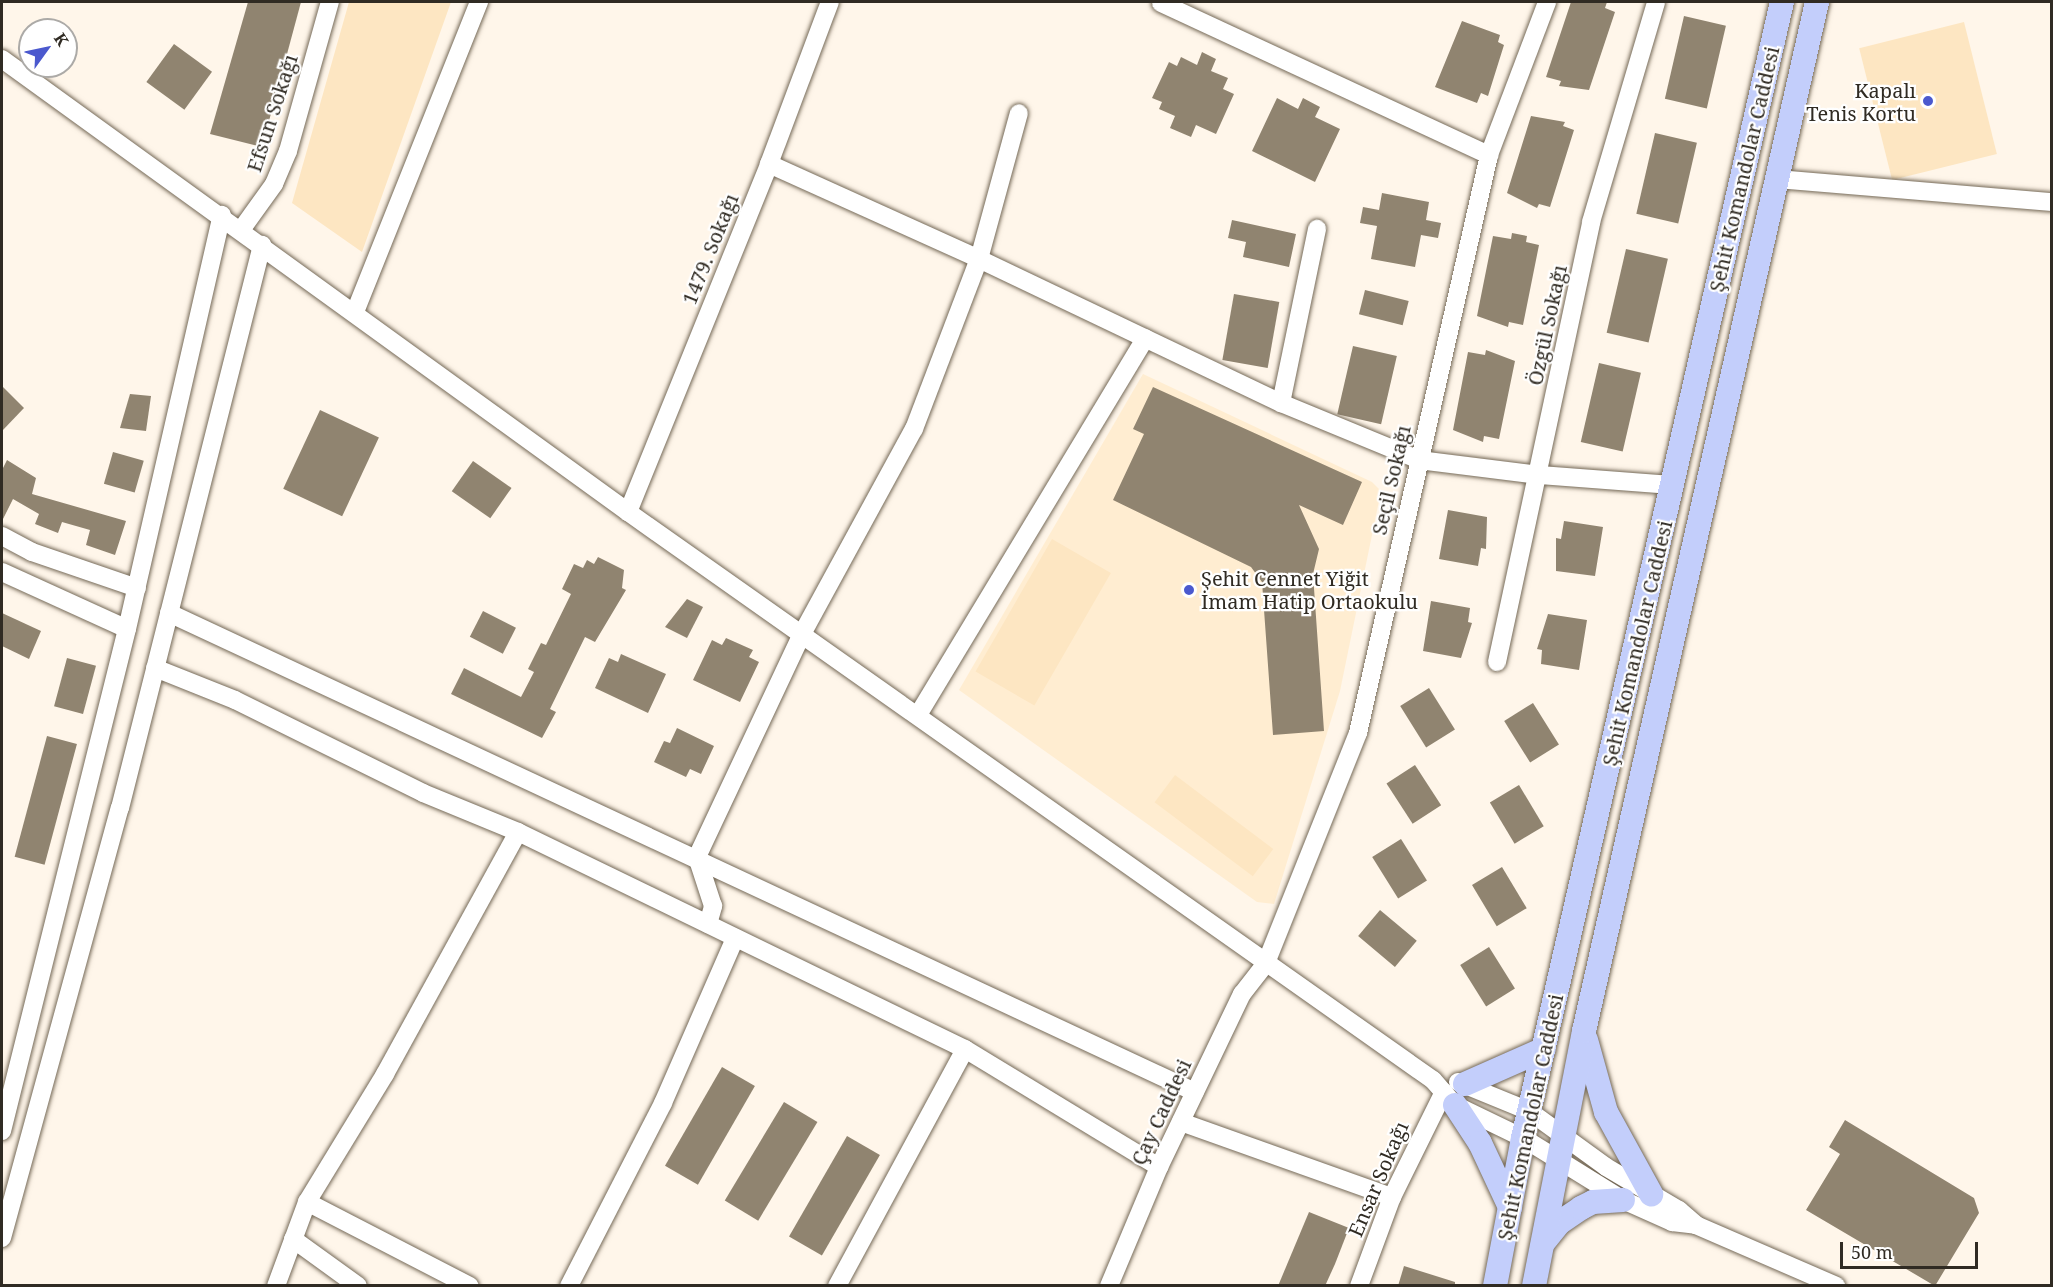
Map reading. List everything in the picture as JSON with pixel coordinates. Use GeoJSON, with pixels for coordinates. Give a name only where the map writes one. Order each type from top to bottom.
{"type":"FeatureCollection","features":[{"type":"Feature","properties":{"kind":"main road","name":"Şehit Komandolar Caddesi"},"geometry":{"type":"LineString","coordinates":[[1495,1286],[1529,1111],[1782,2]]}},
{"type":"Feature","properties":{"kind":"main road","name":"Şehit Komandolar Caddesi"},"geometry":{"type":"LineString","coordinates":[[1534,1286],[1584,1031],[1817,2]]}},
{"type":"Feature","properties":{"kind":"main road"},"geometry":{"type":"LineString","coordinates":[[1584,1031],[1606,1112],[1652,1194]]}},
{"type":"Feature","properties":{"kind":"main road"},"geometry":{"type":"LineString","coordinates":[[1510,1207],[1480,1143],[1449,1090],[1544,1050]]}},
{"type":"Feature","properties":{"kind":"main road"},"geometry":{"type":"LineString","coordinates":[[1542,1245],[1559,1223],[1581,1208],[1623,1200]]}},
{"type":"Feature","properties":{"kind":"street","name":"Efsun Sokağı"},"geometry":{"type":"LineString","coordinates":[[241,230],[274,184],[288,152],[330,2]]}},
{"type":"Feature","properties":{"kind":"street"},"geometry":{"type":"LineString","coordinates":[[355,312],[479,2]]}},
{"type":"Feature","properties":{"kind":"street","name":"1479. Sokağı"},"geometry":{"type":"LineString","coordinates":[[628,512],[769,164],[830,2]]}},
{"type":"Feature","properties":{"kind":"street","name":"Seçil Sokağı"},"geometry":{"type":"LineString","coordinates":[[1266,963],[1358,733],[1489,155],[1547,2]]}},
{"type":"Feature","properties":{"kind":"street","name":"Özgül Sokağı"},"geometry":{"type":"LineString","coordinates":[[1497,662],[1539,475],[1591,222],[1656,2]]}},
{"type":"Feature","properties":{"kind":"street"},"geometry":{"type":"LineString","coordinates":[[1161,3],[1489,155]]}},
{"type":"Feature","properties":{"kind":"street"},"geometry":{"type":"LineString","coordinates":[[2,59],[222,215],[628,512],[1449,1090],[1523,1138],[1560,1149],[1652,1194],[1696,1225],[1836,1286]]}},
{"type":"Feature","properties":{"kind":"street"},"geometry":{"type":"LineString","coordinates":[[708,924],[713,906],[697,857],[802,634],[914,429],[979,259],[1019,113]]}},
{"type":"Feature","properties":{"kind":"street"},"geometry":{"type":"LineString","coordinates":[[769,164],[979,259],[1281,403],[1419,460],[1539,475],[1673,485]]}},
{"type":"Feature","properties":{"kind":"street"},"geometry":{"type":"LineString","coordinates":[[1777,179],[2052,202]]}},
{"type":"Feature","properties":{"kind":"street"},"geometry":{"type":"LineString","coordinates":[[2,1131],[137,588],[222,215]]}},
{"type":"Feature","properties":{"kind":"street"},"geometry":{"type":"LineString","coordinates":[[1281,403],[1317,229]]}},
{"type":"Feature","properties":{"kind":"street"},"geometry":{"type":"LineString","coordinates":[[2,1238],[155,668],[262,245]]}},
{"type":"Feature","properties":{"kind":"street"},"geometry":{"type":"LineString","coordinates":[[918,715],[1145,338]]}},
{"type":"Feature","properties":{"kind":"street"},"geometry":{"type":"LineString","coordinates":[[2,536],[32,552],[137,588]]}},
{"type":"Feature","properties":{"kind":"street"},"geometry":{"type":"LineString","coordinates":[[2,572],[127,628]]}},
{"type":"Feature","properties":{"kind":"street"},"geometry":{"type":"LineString","coordinates":[[169,613],[697,857],[851,934],[1195,1092]]}},
{"type":"Feature","properties":{"kind":"street"},"geometry":{"type":"LineString","coordinates":[[155,668],[235,700],[423,793],[518,832],[965,1049],[1159,1167]]}},
{"type":"Feature","properties":{"kind":"street"},"geometry":{"type":"LineString","coordinates":[[276,1286],[307,1202],[385,1074],[518,832]]}},
{"type":"Feature","properties":{"kind":"street"},"geometry":{"type":"LineString","coordinates":[[568,1286],[663,1103],[735,938]]}},
{"type":"Feature","properties":{"kind":"street","name":"Çay Caddesi"},"geometry":{"type":"LineString","coordinates":[[1109,1286],[1159,1167],[1242,994],[1266,963]]}},
{"type":"Feature","properties":{"kind":"street"},"geometry":{"type":"LineString","coordinates":[[837,1286],[965,1049]]}},
{"type":"Feature","properties":{"kind":"street"},"geometry":{"type":"LineString","coordinates":[[1449,1090],[1529,1111],[1560,1149],[1623,1200],[1672,1222],[1696,1225]]}},
{"type":"Feature","properties":{"kind":"street","name":"Ensar Sokağı"},"geometry":{"type":"LineString","coordinates":[[1359,1286],[1392,1197],[1449,1090]]}},
{"type":"Feature","properties":{"kind":"street"},"geometry":{"type":"LineString","coordinates":[[1181,1122],[1392,1197]]}},
{"type":"Feature","properties":{"kind":"street"},"geometry":{"type":"LineString","coordinates":[[307,1202],[470,1286]]}},
{"type":"Feature","properties":{"kind":"street"},"geometry":{"type":"LineString","coordinates":[[293,1239],[358,1286]]}},
{"type":"Feature","properties":{"kind":"shaded area"},"geometry":{"type":"Polygon","coordinates":[[[349,2],[451,2],[362,252],[292,203],[349,2]]]}},
{"type":"Feature","properties":{"kind":"shaded area","name":"Kapalı Tenis Kortu"},"geometry":{"type":"Polygon","coordinates":[[[1964,22],[1997,154],[1892,180],[1859,48],[1964,22]]]}},
{"type":"Feature","properties":{"kind":"shaded area","name":"Şehit Cennet Yiğit İmam Hatip Ortaokulu"},"geometry":{"type":"Polygon","coordinates":[[[1143,374],[1372,482],[1381,491],[1340,691],[1274,904],[1257,902],[959,690],[1143,374]]]}},
{"type":"Feature","properties":{"kind":"shaded area"},"geometry":{"type":"Polygon","coordinates":[[[1052,539],[1111,573],[1034,706],[976,672],[1052,539]]]}},
{"type":"Feature","properties":{"kind":"shaded area"},"geometry":{"type":"Polygon","coordinates":[[[1175,775],[1273,849],[1253,876],[1155,802],[1175,775]]]}},
{"type":"Feature","properties":{"kind":"building"},"geometry":{"type":"Polygon","coordinates":[[[248,2],[301,2],[262,147],[210,134],[248,2]]]}},
{"type":"Feature","properties":{"kind":"building"},"geometry":{"type":"Polygon","coordinates":[[[1571,2],[1607,2],[1605,8],[1615,12],[1589,90],[1559,86],[1561,81],[1546,77],[1571,2]]]}},
{"type":"Feature","properties":{"kind":"building"},"geometry":{"type":"Polygon","coordinates":[[[1684,16],[1726,26],[1707,108],[1665,99],[1684,16]]]}},
{"type":"Feature","properties":{"kind":"building"},"geometry":{"type":"Polygon","coordinates":[[[1462,21],[1500,35],[1498,42],[1504,45],[1488,96],[1481,93],[1477,103],[1435,87],[1462,21]]]}},
{"type":"Feature","properties":{"kind":"building"},"geometry":{"type":"Polygon","coordinates":[[[174,44],[212,72],[184,110],[146,82],[174,44]]]}},
{"type":"Feature","properties":{"kind":"building"},"geometry":{"type":"Polygon","coordinates":[[[1202,52],[1216,59],[1211,71],[1228,78],[1223,89],[1234,94],[1216,134],[1196,125],[1191,137],[1170,128],[1175,116],[1159,109],[1162,102],[1152,98],[1169,62],[1177,66],[1181,57],[1197,65],[1202,52]]]}},
{"type":"Feature","properties":{"kind":"building"},"geometry":{"type":"Polygon","coordinates":[[[1277,98],[1298,109],[1303,98],[1320,107],[1315,117],[1340,129],[1315,182],[1252,151],[1277,98]]]}},
{"type":"Feature","properties":{"kind":"building"},"geometry":{"type":"Polygon","coordinates":[[[1531,116],[1565,122],[1563,126],[1574,130],[1550,207],[1539,204],[1537,208],[1507,193],[1531,116]]]}},
{"type":"Feature","properties":{"kind":"building"},"geometry":{"type":"Polygon","coordinates":[[[1655,133],[1697,143],[1678,224],[1636,214],[1655,133]]]}},
{"type":"Feature","properties":{"kind":"building"},"geometry":{"type":"Polygon","coordinates":[[[1382,193],[1429,202],[1426,220],[1441,223],[1438,238],[1421,235],[1415,267],[1371,259],[1377,226],[1360,223],[1363,207],[1379,210],[1382,193]]]}},
{"type":"Feature","properties":{"kind":"building"},"geometry":{"type":"Polygon","coordinates":[[[1232,220],[1296,234],[1289,267],[1243,257],[1246,242],[1228,238],[1232,220]]]}},
{"type":"Feature","properties":{"kind":"building"},"geometry":{"type":"Polygon","coordinates":[[[1512,233],[1527,236],[1526,242],[1539,245],[1523,325],[1509,322],[1508,327],[1477,316],[1493,236],[1511,239],[1512,233]]]}},
{"type":"Feature","properties":{"kind":"building"},"geometry":{"type":"Polygon","coordinates":[[[1626,249],[1668,259],[1649,342],[1607,333],[1626,249]]]}},
{"type":"Feature","properties":{"kind":"building"},"geometry":{"type":"Polygon","coordinates":[[[1365,290],[1409,301],[1403,325],[1359,314],[1365,290]]]}},
{"type":"Feature","properties":{"kind":"building"},"geometry":{"type":"Polygon","coordinates":[[[1234,294],[1279,302],[1268,368],[1222,360],[1234,294]]]}},
{"type":"Feature","properties":{"kind":"building"},"geometry":{"type":"Polygon","coordinates":[[[1353,346],[1397,356],[1381,424],[1337,414],[1353,346]]]}},
{"type":"Feature","properties":{"kind":"building"},"geometry":{"type":"Polygon","coordinates":[[[1486,350],[1515,361],[1499,439],[1484,436],[1483,442],[1453,430],[1468,352],[1485,355],[1486,350]]]}},
{"type":"Feature","properties":{"kind":"building"},"geometry":{"type":"Polygon","coordinates":[[[1599,363],[1641,373],[1623,452],[1581,442],[1599,363]]]}},
{"type":"Feature","properties":{"kind":"building"},"geometry":{"type":"Polygon","coordinates":[[[2,386],[24,408],[2,431],[2,386]]]}},
{"type":"Feature","properties":{"kind":"building"},"geometry":{"type":"Polygon","coordinates":[[[1153,387],[1362,482],[1343,525],[1299,505],[1319,549],[1313,574],[1324,731],[1273,735],[1262,582],[1251,567],[1113,500],[1144,434],[1133,429],[1153,387]]]}},
{"type":"Feature","properties":{"kind":"building"},"geometry":{"type":"Polygon","coordinates":[[[130,394],[151,396],[146,431],[120,428],[130,394]]]}},
{"type":"Feature","properties":{"kind":"building"},"geometry":{"type":"Polygon","coordinates":[[[320,410],[379,437],[342,516],[283,489],[320,410]]]}},
{"type":"Feature","properties":{"kind":"building"},"geometry":{"type":"Polygon","coordinates":[[[113,452],[144,461],[135,493],[104,484],[113,452]]]}},
{"type":"Feature","properties":{"kind":"building"},"geometry":{"type":"Polygon","coordinates":[[[7,460],[36,478],[32,494],[126,521],[115,555],[86,545],[90,530],[62,522],[58,533],[35,524],[39,514],[13,499],[2,521],[2,470],[7,460]]]}},
{"type":"Feature","properties":{"kind":"building"},"geometry":{"type":"Polygon","coordinates":[[[473,461],[512,488],[490,518],[452,491],[473,461]]]}},
{"type":"Feature","properties":{"kind":"building"},"geometry":{"type":"Polygon","coordinates":[[[1448,510],[1487,517],[1486,549],[1481,548],[1478,566],[1439,559],[1448,510]]]}},
{"type":"Feature","properties":{"kind":"building"},"geometry":{"type":"Polygon","coordinates":[[[1564,521],[1603,527],[1595,576],[1556,571],[1556,538],[1561,539],[1564,521]]]}},
{"type":"Feature","properties":{"kind":"building"},"geometry":{"type":"Polygon","coordinates":[[[598,557],[624,570],[622,588],[626,590],[595,642],[585,637],[550,709],[556,712],[542,738],[451,694],[464,668],[521,697],[534,672],[528,669],[541,643],[546,645],[571,594],[562,589],[574,564],[583,568],[587,560],[594,564],[598,557]]]}},
{"type":"Feature","properties":{"kind":"building"},"geometry":{"type":"Polygon","coordinates":[[[687,599],[703,607],[687,638],[665,627],[687,599]]]}},
{"type":"Feature","properties":{"kind":"building"},"geometry":{"type":"Polygon","coordinates":[[[1431,601],[1470,608],[1468,622],[1472,623],[1461,658],[1423,651],[1431,601]]]}},
{"type":"Feature","properties":{"kind":"building"},"geometry":{"type":"Polygon","coordinates":[[[483,611],[516,628],[503,654],[470,637],[483,611]]]}},
{"type":"Feature","properties":{"kind":"building"},"geometry":{"type":"Polygon","coordinates":[[[2,613],[41,631],[29,659],[2,646],[2,613]]]}},
{"type":"Feature","properties":{"kind":"building"},"geometry":{"type":"Polygon","coordinates":[[[1548,614],[1587,620],[1579,670],[1541,664],[1542,650],[1537,649],[1548,614]]]}},
{"type":"Feature","properties":{"kind":"building"},"geometry":{"type":"Polygon","coordinates":[[[726,638],[753,650],[749,657],[759,662],[740,702],[693,680],[712,640],[722,645],[726,638]]]}},
{"type":"Feature","properties":{"kind":"building"},"geometry":{"type":"Polygon","coordinates":[[[621,654],[666,674],[648,713],[595,688],[609,658],[618,662],[621,654]]]}},
{"type":"Feature","properties":{"kind":"building"},"geometry":{"type":"Polygon","coordinates":[[[67,658],[96,666],[83,714],[54,706],[67,658]]]}},
{"type":"Feature","properties":{"kind":"building"},"geometry":{"type":"Polygon","coordinates":[[[1429,688],[1455,730],[1426,748],[1400,706],[1429,688]]]}},
{"type":"Feature","properties":{"kind":"building"},"geometry":{"type":"Polygon","coordinates":[[[1533,703],[1559,745],[1530,763],[1504,721],[1533,703]]]}},
{"type":"Feature","properties":{"kind":"building"},"geometry":{"type":"Polygon","coordinates":[[[677,728],[714,746],[701,774],[690,769],[686,777],[654,762],[664,741],[670,743],[677,728]]]}},
{"type":"Feature","properties":{"kind":"building"},"geometry":{"type":"Polygon","coordinates":[[[47,736],[77,744],[45,865],[15,857],[47,736]]]}},
{"type":"Feature","properties":{"kind":"building"},"geometry":{"type":"Polygon","coordinates":[[[1415,765],[1441,805],[1413,824],[1386,784],[1415,765]]]}},
{"type":"Feature","properties":{"kind":"building"},"geometry":{"type":"Polygon","coordinates":[[[1519,785],[1544,826],[1515,844],[1490,803],[1519,785]]]}},
{"type":"Feature","properties":{"kind":"building"},"geometry":{"type":"Polygon","coordinates":[[[1401,839],[1427,881],[1398,899],[1372,857],[1401,839]]]}},
{"type":"Feature","properties":{"kind":"building"},"geometry":{"type":"Polygon","coordinates":[[[1502,867],[1527,908],[1497,926],[1472,885],[1502,867]]]}},
{"type":"Feature","properties":{"kind":"building"},"geometry":{"type":"Polygon","coordinates":[[[1380,910],[1417,941],[1395,967],[1358,936],[1380,910]]]}},
{"type":"Feature","properties":{"kind":"building"},"geometry":{"type":"Polygon","coordinates":[[[1489,947],[1515,989],[1486,1007],[1460,965],[1489,947]]]}},
{"type":"Feature","properties":{"kind":"building"},"geometry":{"type":"Polygon","coordinates":[[[722,1067],[755,1086],[698,1185],[665,1166],[722,1067]]]}},
{"type":"Feature","properties":{"kind":"building"},"geometry":{"type":"Polygon","coordinates":[[[784,1102],[817,1122],[758,1221],[725,1201],[784,1102]]]}},
{"type":"Feature","properties":{"kind":"building"},"geometry":{"type":"Polygon","coordinates":[[[1845,1120],[1974,1198],[1979,1213],[1935,1286],[1806,1210],[1840,1154],[1829,1147],[1845,1120]]]}},
{"type":"Feature","properties":{"kind":"building"},"geometry":{"type":"Polygon","coordinates":[[[847,1136],[880,1155],[822,1255],[789,1236],[847,1136]]]}},
{"type":"Feature","properties":{"kind":"building"},"geometry":{"type":"Polygon","coordinates":[[[1309,1212],[1349,1228],[1335,1264],[1325,1286],[1278,1286],[1309,1212]]]}},
{"type":"Feature","properties":{"kind":"building"},"geometry":{"type":"Polygon","coordinates":[[[1404,1266],[1455,1282],[1455,1286],[1398,1286],[1404,1266]]]}},
{"type":"Feature","properties":{"kind":"place","name":"Kapalı Tenis Kortu"},"geometry":{"type":"Point","coordinates":[1928,101]}},
{"type":"Feature","properties":{"kind":"place","name":"Şehit Cennet Yiğit İmam Hatip Ortaokulu"},"geometry":{"type":"Point","coordinates":[1189,590]}}]}
